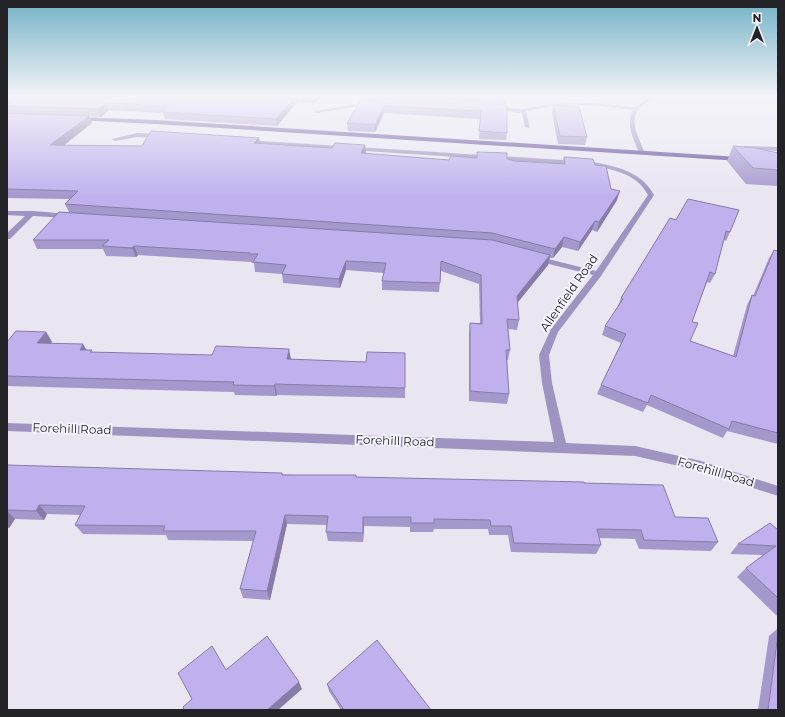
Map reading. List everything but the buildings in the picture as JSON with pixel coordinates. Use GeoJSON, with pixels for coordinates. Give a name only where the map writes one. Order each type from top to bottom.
{"type":"FeatureCollection","features":[{"type":"Feature","properties":{"kind":"main road"},"geometry":{"type":"LineString","coordinates":[[287,130],[746,159]]}},
{"type":"Feature","properties":{"kind":"street"},"geometry":{"type":"LineString","coordinates":[[633,130],[642,153]]}},
{"type":"Feature","properties":{"kind":"street"},"geometry":{"type":"LineString","coordinates":[[239,141],[334,147],[342,134]]}},
{"type":"Feature","properties":{"kind":"street"},"geometry":{"type":"LineString","coordinates":[[115,139],[137,135],[168,137]]}},
{"type":"Feature","properties":{"kind":"street","name":"Allenfield Road"},"geometry":{"type":"LineString","coordinates":[[334,147],[594,164],[628,174],[643,181],[651,195],[598,274],[554,331],[544,355],[547,383],[562,447]]}},
{"type":"Feature","properties":{"kind":"street"},"geometry":{"type":"LineString","coordinates":[[739,148],[778,149]]}},
{"type":"Feature","properties":{"kind":"street"},"geometry":{"type":"LineString","coordinates":[[7,213],[72,216]]}},
{"type":"Feature","properties":{"kind":"street"},"geometry":{"type":"LineString","coordinates":[[7,237],[33,214]]}},
{"type":"Feature","properties":{"kind":"street"},"geometry":{"type":"LineString","coordinates":[[525,255],[598,274]]}},
{"type":"Feature","properties":{"kind":"street","name":"Forehill Road"},"geometry":{"type":"LineString","coordinates":[[7,427],[562,447],[635,451],[701,466],[778,491]]}}]}
